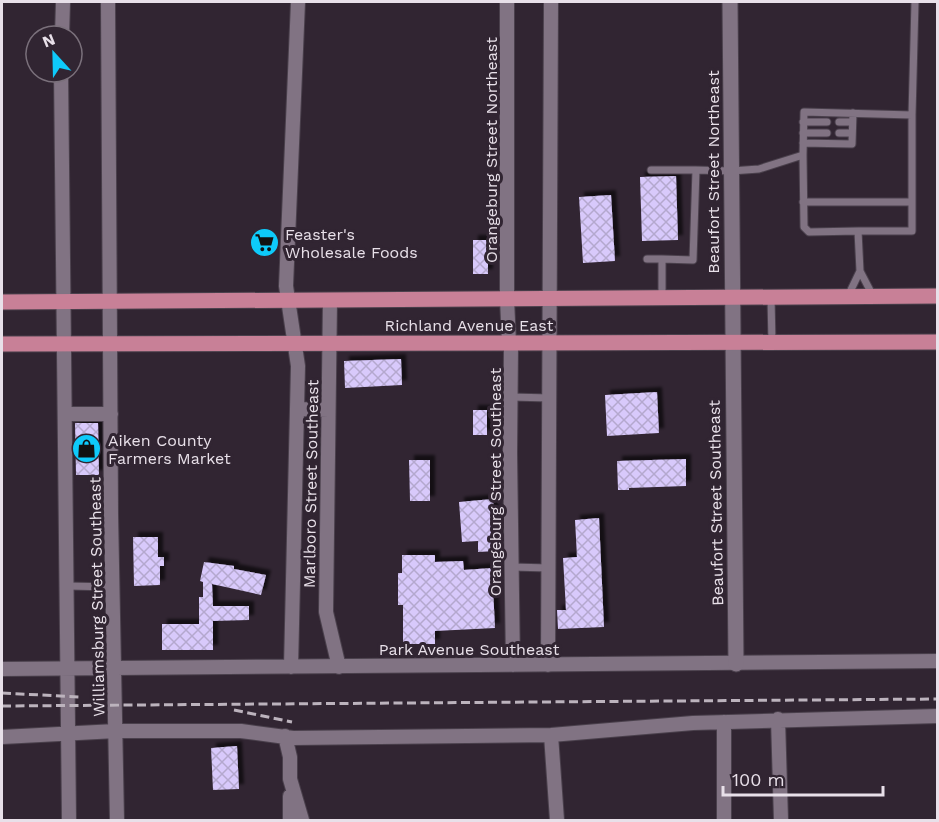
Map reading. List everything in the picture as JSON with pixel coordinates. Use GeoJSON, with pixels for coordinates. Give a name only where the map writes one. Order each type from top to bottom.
{"type":"FeatureCollection","features":[{"type":"Feature","properties":{"kind":"main road","name":"Richland Avenue East"},"geometry":{"type":"LineString","coordinates":[[2,302],[938,297]]}},
{"type":"Feature","properties":{"kind":"main road","name":"Richland Avenue East"},"geometry":{"type":"LineString","coordinates":[[2,344],[938,342]]}},
{"type":"Feature","properties":{"kind":"street"},"geometry":{"type":"LineString","coordinates":[[62,24],[63,2]]}},
{"type":"Feature","properties":{"kind":"street","name":"Williamsburg Street Southeast"},"geometry":{"type":"LineString","coordinates":[[108,2],[117,820]]}},
{"type":"Feature","properties":{"kind":"street","name":"Marlboro Street Southeast"},"geometry":{"type":"LineString","coordinates":[[291,667],[298,366],[286,300],[298,2]]}},
{"type":"Feature","properties":{"kind":"street","name":"Orangeburg Street Northeast"},"geometry":{"type":"LineString","coordinates":[[507,2],[507,299]]}},
{"type":"Feature","properties":{"kind":"street"},"geometry":{"type":"LineString","coordinates":[[548,665],[551,2]]}},
{"type":"Feature","properties":{"kind":"street","name":"Beaufort Street Northeast"},"geometry":{"type":"LineString","coordinates":[[730,2],[731,342]]}},
{"type":"Feature","properties":{"kind":"street","name":"Williamsburg Street Southeast"},"geometry":{"type":"LineString","coordinates":[[61,84],[69,820]]}},
{"type":"Feature","properties":{"kind":"street","name":"Orangeburg Street Southeast"},"geometry":{"type":"LineString","coordinates":[[507,299],[509,343],[512,347],[513,665]]}},
{"type":"Feature","properties":{"kind":"street","name":"Marlboro Street Southeast"},"geometry":{"type":"LineString","coordinates":[[330,300],[326,612],[339,667]]}},
{"type":"Feature","properties":{"kind":"street","name":"Beaufort Street Southeast"},"geometry":{"type":"LineString","coordinates":[[731,342],[736,664]]}},
{"type":"Feature","properties":{"kind":"street"},"geometry":{"type":"LineString","coordinates":[[297,408],[328,410]]}},
{"type":"Feature","properties":{"kind":"street"},"geometry":{"type":"LineString","coordinates":[[65,414],[111,414]]}},
{"type":"Feature","properties":{"kind":"street","name":"Park Avenue Southeast"},"geometry":{"type":"LineString","coordinates":[[2,669],[938,661]]}},
{"type":"Feature","properties":{"kind":"street"},"geometry":{"type":"LineString","coordinates":[[2,737],[116,732],[241,731],[285,736],[551,735],[594,730],[778,719],[938,716]]}},
{"type":"Feature","properties":{"kind":"street"},"geometry":{"type":"LineString","coordinates":[[778,719],[781,820]]}},
{"type":"Feature","properties":{"kind":"street"},"geometry":{"type":"LineString","coordinates":[[724,722],[724,820]]}},
{"type":"Feature","properties":{"kind":"street"},"geometry":{"type":"LineString","coordinates":[[551,735],[557,820]]}},
{"type":"Feature","properties":{"kind":"street"},"geometry":{"type":"LineString","coordinates":[[285,736],[290,757],[290,820]]}},
{"type":"Feature","properties":{"kind":"street"},"geometry":{"type":"LineString","coordinates":[[290,779],[302,820]]}},
{"type":"Feature","properties":{"kind":"lane"},"geometry":{"type":"LineString","coordinates":[[912,115],[804,112],[804,227],[809,232],[912,231],[915,2]]}},
{"type":"Feature","properties":{"kind":"lane"},"geometry":{"type":"LineString","coordinates":[[803,143],[852,144],[853,113]]}},
{"type":"Feature","properties":{"kind":"lane"},"geometry":{"type":"LineString","coordinates":[[803,122],[827,122]]}},
{"type":"Feature","properties":{"kind":"lane"},"geometry":{"type":"LineString","coordinates":[[839,122],[852,122]]}},
{"type":"Feature","properties":{"kind":"lane"},"geometry":{"type":"LineString","coordinates":[[803,133],[826,133]]}},
{"type":"Feature","properties":{"kind":"lane"},"geometry":{"type":"LineString","coordinates":[[839,133],[852,133]]}},
{"type":"Feature","properties":{"kind":"lane"},"geometry":{"type":"LineString","coordinates":[[651,170],[759,169],[803,155]]}},
{"type":"Feature","properties":{"kind":"lane"},"geometry":{"type":"LineString","coordinates":[[647,260],[693,260],[696,170]]}},
{"type":"Feature","properties":{"kind":"lane"},"geometry":{"type":"LineString","coordinates":[[803,202],[821,206],[876,206],[912,202]]}},
{"type":"Feature","properties":{"kind":"lane"},"geometry":{"type":"LineString","coordinates":[[821,222],[821,232]]}},
{"type":"Feature","properties":{"kind":"lane"},"geometry":{"type":"LineString","coordinates":[[835,222],[835,232]]}},
{"type":"Feature","properties":{"kind":"lane"},"geometry":{"type":"LineString","coordinates":[[848,222],[849,231]]}},
{"type":"Feature","properties":{"kind":"lane"},"geometry":{"type":"LineString","coordinates":[[847,297],[860,271],[863,222]]}},
{"type":"Feature","properties":{"kind":"lane"},"geometry":{"type":"LineString","coordinates":[[876,222],[877,231]]}},
{"type":"Feature","properties":{"kind":"lane"},"geometry":{"type":"LineString","coordinates":[[662,259],[662,298]]}},
{"type":"Feature","properties":{"kind":"lane"},"geometry":{"type":"LineString","coordinates":[[860,271],[873,297]]}},
{"type":"Feature","properties":{"kind":"lane"},"geometry":{"type":"LineString","coordinates":[[771,297],[772,343]]}},
{"type":"Feature","properties":{"kind":"lane"},"geometry":{"type":"LineString","coordinates":[[511,397],[551,398]]}},
{"type":"Feature","properties":{"kind":"lane"},"geometry":{"type":"LineString","coordinates":[[512,567],[549,568]]}},
{"type":"Feature","properties":{"kind":"lane"},"geometry":{"type":"LineString","coordinates":[[68,586],[113,587]]}},
{"type":"Feature","properties":{"kind":"building"},"geometry":{"type":"Polygon","coordinates":[[[676,176],[678,240],[642,241],[640,177],[676,176]]]}},
{"type":"Feature","properties":{"kind":"building"},"geometry":{"type":"Polygon","coordinates":[[[611,195],[615,261],[583,263],[579,197],[611,195]]]}},
{"type":"Feature","properties":{"kind":"building"},"geometry":{"type":"Polygon","coordinates":[[[473,240],[488,240],[488,274],[473,274],[473,240]]]}},
{"type":"Feature","properties":{"kind":"building"},"geometry":{"type":"Polygon","coordinates":[[[401,359],[402,385],[345,388],[344,361],[401,359]]]}},
{"type":"Feature","properties":{"kind":"building"},"geometry":{"type":"Polygon","coordinates":[[[657,392],[659,433],[607,436],[605,395],[657,392]]]}},
{"type":"Feature","properties":{"kind":"building"},"geometry":{"type":"Polygon","coordinates":[[[473,410],[487,410],[487,435],[473,435],[473,410]]]}},
{"type":"Feature","properties":{"kind":"building","name":"Aiken County Farmers Market"},"geometry":{"type":"Polygon","coordinates":[[[75,423],[98,423],[99,475],[76,475],[75,423]]]}},
{"type":"Feature","properties":{"kind":"building"},"geometry":{"type":"Polygon","coordinates":[[[686,459],[686,486],[618,490],[617,461],[686,459]]]}},
{"type":"Feature","properties":{"kind":"building"},"geometry":{"type":"Polygon","coordinates":[[[409,460],[430,460],[430,501],[410,501],[409,460]]]}},
{"type":"Feature","properties":{"kind":"building"},"geometry":{"type":"Polygon","coordinates":[[[493,499],[496,551],[478,552],[478,541],[462,542],[459,502],[493,499]]]}},
{"type":"Feature","properties":{"kind":"building"},"geometry":{"type":"Polygon","coordinates":[[[599,518],[604,627],[558,629],[557,610],[566,610],[563,558],[577,557],[575,520],[599,518]]]}},
{"type":"Feature","properties":{"kind":"building"},"geometry":{"type":"Polygon","coordinates":[[[133,537],[158,537],[158,557],[164,557],[164,566],[160,566],[160,585],[134,586],[133,537]]]}},
{"type":"Feature","properties":{"kind":"building"},"geometry":{"type":"Polygon","coordinates":[[[402,555],[435,555],[435,562],[463,561],[464,570],[492,568],[495,628],[435,631],[435,644],[403,644],[403,605],[398,605],[398,573],[402,573],[402,555]]]}},
{"type":"Feature","properties":{"kind":"building"},"geometry":{"type":"Polygon","coordinates":[[[204,562],[234,566],[234,569],[266,575],[261,595],[212,584],[213,606],[249,606],[249,620],[213,621],[213,650],[162,650],[162,624],[199,624],[199,597],[203,597],[203,582],[200,581],[204,562]]]}},
{"type":"Feature","properties":{"kind":"building"},"geometry":{"type":"Polygon","coordinates":[[[237,746],[239,789],[213,790],[211,748],[237,746]]]}},
{"type":"Feature","properties":{"kind":"railway"},"geometry":{"type":"LineString","coordinates":[[2,693],[79,697]]}},
{"type":"Feature","properties":{"kind":"railway"},"geometry":{"type":"LineString","coordinates":[[2,706],[938,699]]}},
{"type":"Feature","properties":{"kind":"railway"},"geometry":{"type":"LineString","coordinates":[[234,710],[292,722]]}},
{"type":"Feature","properties":{"kind":"place","name":"Feaster's Wholesale Foods"},"geometry":{"type":"Point","coordinates":[264,243]}},
{"type":"Feature","properties":{"kind":"place","name":"Aiken County Farmers Market"},"geometry":{"type":"Point","coordinates":[87,449]}}]}
